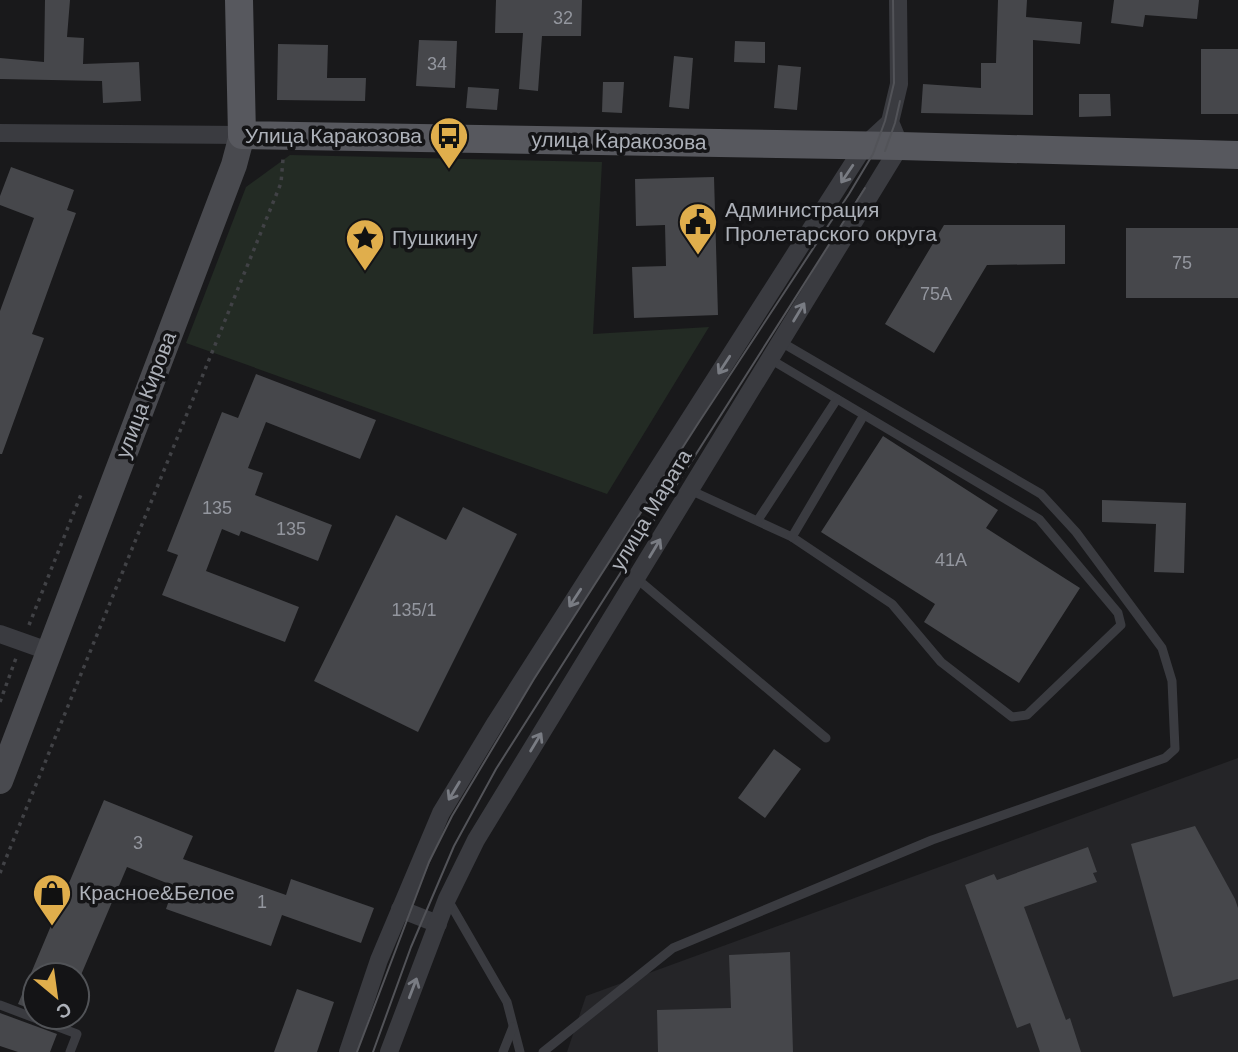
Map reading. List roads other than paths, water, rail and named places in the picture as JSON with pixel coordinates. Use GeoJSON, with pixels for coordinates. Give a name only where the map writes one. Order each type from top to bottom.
{"type":"FeatureCollection","features":[{"type":"Feature","properties":{"kind":"main road","name":"улица Кирова"},"geometry":{"type":"LineString","coordinates":[[0,781],[234,165],[242,135],[239,0]]}},
{"type":"Feature","properties":{"kind":"main road","name":"улица Каракозова"},"geometry":{"type":"LineString","coordinates":[[242,135],[865,145],[895,134],[1238,155]]}},
{"type":"Feature","properties":{"kind":"street","name":"улица Марата"},"geometry":{"type":"LineString","coordinates":[[389,1052],[447,899],[476,840],[770,359],[895,134],[899,84],[898,0]]}},
{"type":"Feature","properties":{"kind":"street","name":"улица Каракозова"},"geometry":{"type":"LineString","coordinates":[[0,133],[242,135]]}},
{"type":"Feature","properties":{"kind":"street","name":"улица Марата"},"geometry":{"type":"LineString","coordinates":[[348,1052],[379,960],[441,813],[496,722],[865,145]]}},
{"type":"Feature","properties":{"kind":"street"},"geometry":{"type":"LineString","coordinates":[[0,634],[48,651]]}},
{"type":"Feature","properties":{"kind":"street"},"geometry":{"type":"LineString","coordinates":[[400,909],[438,924]]}},
{"type":"Feature","properties":{"kind":"lane"},"geometry":{"type":"LineString","coordinates":[[543,1052],[673,948],[932,840],[1165,758],[1175,749],[1172,681],[1162,648],[1076,531],[1041,494],[780,342]]}},
{"type":"Feature","properties":{"kind":"lane"},"geometry":{"type":"LineString","coordinates":[[690,490],[792,537],[892,604],[941,662],[1012,717],[1027,715],[1121,625],[1118,613],[1040,519],[770,359]]}},
{"type":"Feature","properties":{"kind":"lane"},"geometry":{"type":"LineString","coordinates":[[758,520],[836,399]]}},
{"type":"Feature","properties":{"kind":"lane"},"geometry":{"type":"LineString","coordinates":[[792,537],[864,415]]}},
{"type":"Feature","properties":{"kind":"lane"},"geometry":{"type":"LineString","coordinates":[[636,578],[826,738]]}},
{"type":"Feature","properties":{"kind":"lane"},"geometry":{"type":"LineString","coordinates":[[447,899],[507,1002],[520,1052]]}},
{"type":"Feature","properties":{"kind":"lane"},"geometry":{"type":"LineString","coordinates":[[0,1005],[77,1034],[70,1052]]}},
{"type":"Feature","properties":{"kind":"lane"},"geometry":{"type":"LineString","coordinates":[[503,1052],[513,1026]]}},
{"type":"Feature","properties":{"kind":"tram line"},"geometry":{"type":"LineString","coordinates":[[357,1052],[429,862],[452,816],[534,679],[873,154],[885,121],[894,83],[893,0]]}},
{"type":"Feature","properties":{"kind":"tram line"},"geometry":{"type":"LineString","coordinates":[[885,151],[900,101]]}},
{"type":"Feature","properties":{"kind":"tram line"},"geometry":{"type":"LineString","coordinates":[[373,1052],[411,947],[454,846],[496,769],[865,188]]}},
{"type":"Feature","properties":{"kind":"place","name":"Улица Каракозова"},"geometry":{"type":"Point","coordinates":[449,170]}},
{"type":"Feature","properties":{"kind":"place","name":"Администрация Пролетарского округа"},"geometry":{"type":"Point","coordinates":[698,256]}},
{"type":"Feature","properties":{"kind":"place","name":"Пушкину"},"geometry":{"type":"Point","coordinates":[365,272]}},
{"type":"Feature","properties":{"kind":"place","name":"Красное&Белое"},"geometry":{"type":"Point","coordinates":[52,927]}}]}
